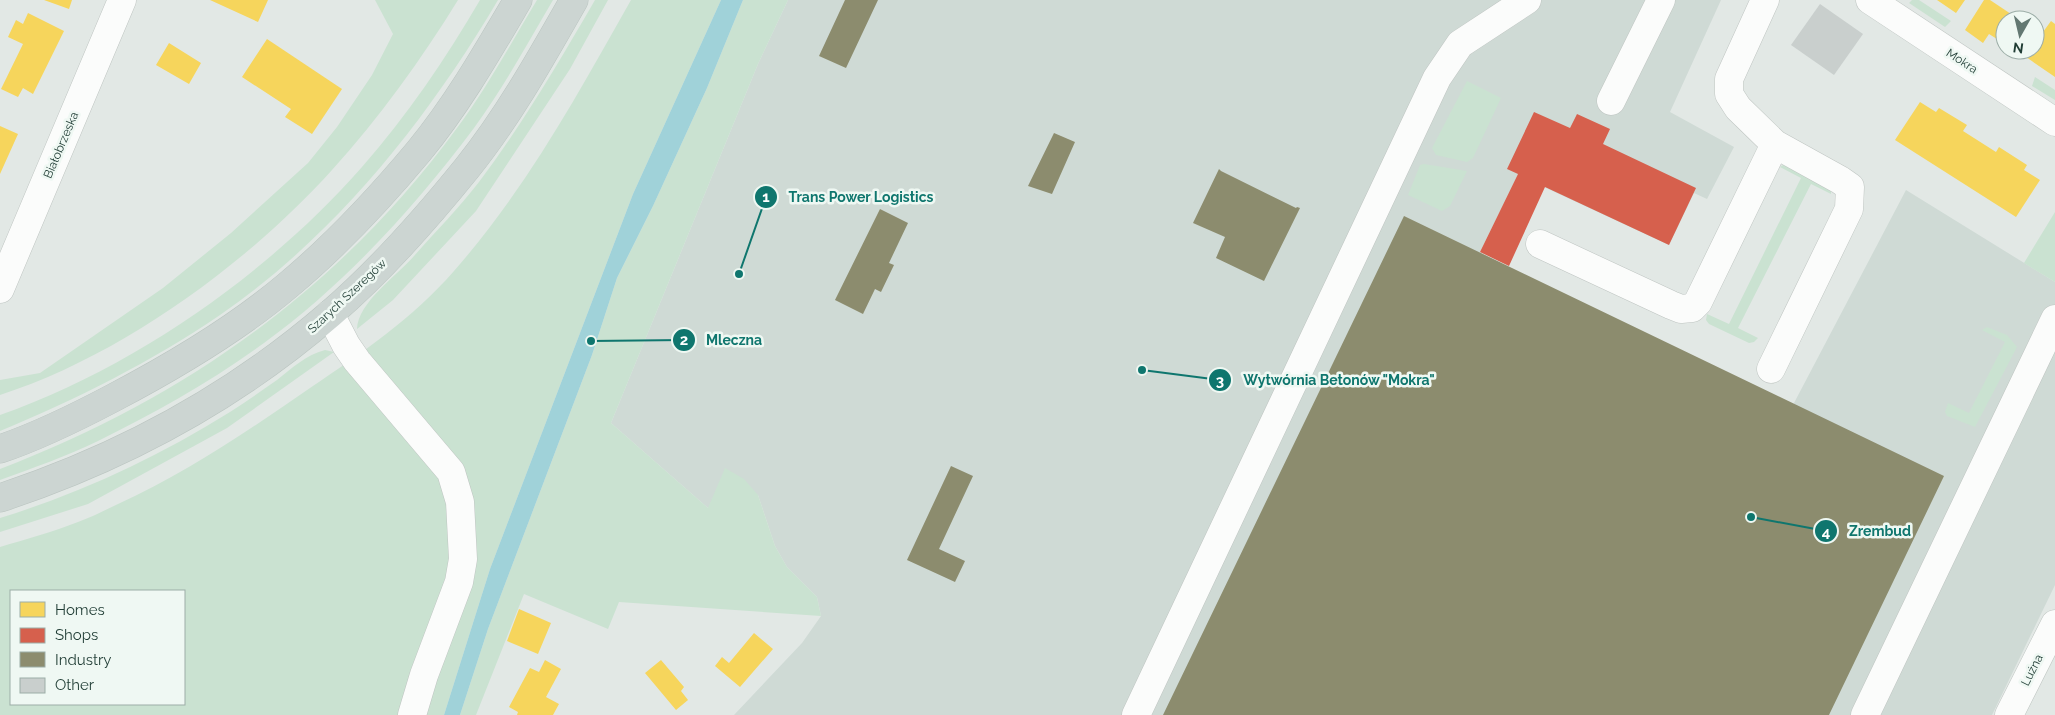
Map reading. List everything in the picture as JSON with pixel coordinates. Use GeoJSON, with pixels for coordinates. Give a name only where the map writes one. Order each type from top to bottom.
{"type":"FeatureCollection","features":[{"type":"Feature","properties":{"kind":"main road"},"geometry":{"type":"LineString","coordinates":[[0,450],[51,429],[137,386],[207,344],[287,287],[320,258],[360,217],[419,150],[448,112],[518,0]]}},
{"type":"Feature","properties":{"kind":"main road","name":"Szarych Szeregów"},"geometry":{"type":"LineString","coordinates":[[0,498],[81,468],[156,433],[264,367],[330,314],[380,266],[467,168],[505,115],[574,0]]}},
{"type":"Feature","properties":{"kind":"street","name":"Białobrzeska"},"geometry":{"type":"LineString","coordinates":[[0,289],[122,0]]}},
{"type":"Feature","properties":{"kind":"street"},"geometry":{"type":"LineString","coordinates":[[1136,715],[1438,78],[1460,44],[1527,0]]}},
{"type":"Feature","properties":{"kind":"street"},"geometry":{"type":"LineString","coordinates":[[1611,101],[1661,0]]}},
{"type":"Feature","properties":{"kind":"street"},"geometry":{"type":"LineString","coordinates":[[1765,0],[1729,79],[1730,94],[1738,108],[1775,144],[1840,180],[1850,187],[1851,196],[1849,209],[1771,370]]}},
{"type":"Feature","properties":{"kind":"street","name":"Mokra"},"geometry":{"type":"LineString","coordinates":[[1870,0],[2055,122]]}},
{"type":"Feature","properties":{"kind":"street"},"geometry":{"type":"LineString","coordinates":[[1540,244],[1671,305],[1681,309],[1692,308],[1698,302],[1775,144]]}},
{"type":"Feature","properties":{"kind":"street"},"geometry":{"type":"LineString","coordinates":[[330,314],[346,345],[357,361],[451,472],[460,502],[463,559],[459,582],[424,675],[412,715]]}},
{"type":"Feature","properties":{"kind":"street"},"geometry":{"type":"LineString","coordinates":[[1864,715],[2055,319]]}},
{"type":"Feature","properties":{"kind":"street","name":"Luźna"},"geometry":{"type":"LineString","coordinates":[[2009,715],[2055,624]]}},
{"type":"Feature","properties":{"kind":"shaded area"},"geometry":{"type":"Polygon","coordinates":[[[788,0],[1721,0],[1670,112],[1734,147],[1707,199],[1694,193],[1669,245],[1518,175],[1480,252],[1760,449],[1794,403],[1906,190],[2055,282],[2055,585],[1992,715],[734,715],[802,643],[821,616],[817,597],[787,567],[775,546],[758,495],[708,508],[611,423],[758,64],[788,0]]]}},
{"type":"Feature","properties":{"kind":"green space"},"geometry":{"type":"Polygon","coordinates":[[[375,0],[458,0],[399,88],[332,170],[261,239],[222,272],[180,303],[91,357],[46,378],[0,395],[0,380],[40,373],[163,288],[231,233],[308,163],[337,127],[372,75],[393,34],[375,0]]]}},
{"type":"Feature","properties":{"kind":"green space"},"geometry":{"type":"Polygon","coordinates":[[[480,0],[498,0],[441,89],[376,172],[340,212],[302,249],[262,283],[194,332],[113,379],[0,431],[0,415],[50,395],[100,371],[149,344],[242,280],[285,244],[362,167],[395,128],[440,65],[480,0]]]}},
{"type":"Feature","properties":{"kind":"green space"},"geometry":{"type":"Polygon","coordinates":[[[537,0],[553,0],[485,113],[403,216],[323,296],[264,343],[183,396],[86,446],[50,462],[0,480],[0,469],[68,441],[133,408],[195,372],[254,332],[309,288],[362,239],[411,186],[457,128],[489,81],[537,0]]]}},
{"type":"Feature","properties":{"kind":"green space"},"geometry":{"type":"Polygon","coordinates":[[[595,0],[608,0],[570,69],[476,211],[393,300],[357,329],[359,319],[371,299],[407,264],[479,182],[495,160],[540,93],[595,0]]]}},
{"type":"Feature","properties":{"kind":"green space"},"geometry":{"type":"Polygon","coordinates":[[[631,0],[721,0],[633,194],[490,569],[444,715],[0,715],[0,547],[83,520],[168,479],[216,451],[263,420],[349,362],[386,334],[438,288],[480,240],[528,174],[571,105],[631,0]]]}},
{"type":"Feature","properties":{"kind":"green space"},"geometry":{"type":"Polygon","coordinates":[[[743,0],[788,0],[758,64],[611,423],[708,508],[725,468],[744,479],[758,495],[775,546],[787,567],[817,597],[821,616],[619,602],[608,629],[524,594],[476,715],[460,715],[488,629],[592,355],[617,278],[653,206],[707,88],[743,0]]]}},
{"type":"Feature","properties":{"kind":"green space"},"geometry":{"type":"Polygon","coordinates":[[[1912,0],[1919,0],[1951,21],[1945,27],[1909,3],[1912,0]]]}},
{"type":"Feature","properties":{"kind":"green space"},"geometry":{"type":"Polygon","coordinates":[[[2035,77],[2055,90],[2055,100],[2032,86],[2035,77]]]}},
{"type":"Feature","properties":{"kind":"green space"},"geometry":{"type":"Polygon","coordinates":[[[1467,81],[1501,98],[1473,158],[1467,162],[1436,155],[1432,148],[1467,81]]]}},
{"type":"Feature","properties":{"kind":"green space"},"geometry":{"type":"Polygon","coordinates":[[[1786,163],[1831,188],[1831,194],[1811,184],[1738,328],[1758,338],[1754,342],[1749,343],[1709,324],[1706,320],[1707,314],[1729,324],[1801,178],[1780,167],[1786,163]]]}},
{"type":"Feature","properties":{"kind":"green space"},"geometry":{"type":"Polygon","coordinates":[[[1420,165],[1467,171],[1450,206],[1442,211],[1408,195],[1420,165]]]}},
{"type":"Feature","properties":{"kind":"green space"},"geometry":{"type":"Polygon","coordinates":[[[2055,212],[2055,282],[2024,263],[2055,212]]]}},
{"type":"Feature","properties":{"kind":"green space"},"geometry":{"type":"Polygon","coordinates":[[[1987,327],[2007,335],[2017,347],[1975,427],[1947,416],[1945,412],[1948,403],[1969,413],[2005,342],[1982,330],[1987,327]]]}},
{"type":"Feature","properties":{"kind":"green space"},"geometry":{"type":"Polygon","coordinates":[[[325,350],[334,352],[227,428],[88,504],[0,532],[0,518],[60,497],[147,459],[230,412],[300,362],[325,350]]]}},
{"type":"Feature","properties":{"kind":"water"},"geometry":{"type":"Polygon","coordinates":[[[721,0],[743,0],[707,88],[653,206],[617,278],[592,355],[488,629],[460,715],[444,715],[490,569],[633,194],[721,0]]]}},
{"type":"Feature","properties":{"kind":"building: Homes"},"geometry":{"type":"Polygon","coordinates":[[[44,0],[72,0],[69,9],[44,0]]]}},
{"type":"Feature","properties":{"kind":"building: Homes"},"geometry":{"type":"Polygon","coordinates":[[[210,0],[268,0],[258,22],[210,0]]]}},
{"type":"Feature","properties":{"kind":"building: Homes"},"geometry":{"type":"Polygon","coordinates":[[[1937,0],[1965,0],[1956,13],[1937,0]]]}},
{"type":"Feature","properties":{"kind":"building: Homes"},"geometry":{"type":"Polygon","coordinates":[[[1984,0],[1990,0],[2005,10],[1995,10],[1995,38],[1989,34],[1983,43],[1965,30],[1984,0]]]}},
{"type":"Feature","properties":{"kind":"building: Homes"},"geometry":{"type":"Polygon","coordinates":[[[28,13],[64,31],[33,94],[23,88],[18,97],[1,89],[23,44],[8,37],[16,20],[23,24],[28,13]]]}},
{"type":"Feature","properties":{"kind":"building: Homes"},"geometry":{"type":"Polygon","coordinates":[[[2051,21],[2055,24],[2055,77],[2030,60],[2045,60],[2045,29],[2051,21]]]}},
{"type":"Feature","properties":{"kind":"building: Homes"},"geometry":{"type":"Polygon","coordinates":[[[267,39],[342,89],[312,134],[285,117],[291,109],[242,77],[267,39]]]}},
{"type":"Feature","properties":{"kind":"building: Homes"},"geometry":{"type":"Polygon","coordinates":[[[169,43],[201,63],[189,84],[156,65],[169,43]]]}},
{"type":"Feature","properties":{"kind":"building: Homes"},"geometry":{"type":"Polygon","coordinates":[[[1920,102],[1936,112],[1939,108],[1967,125],[1963,131],[1996,152],[1999,147],[2027,165],[2024,170],[2040,180],[2016,217],[1895,140],[1920,102]]]}},
{"type":"Feature","properties":{"kind":"building: Homes"},"geometry":{"type":"Polygon","coordinates":[[[0,126],[18,134],[0,174],[0,126]]]}},
{"type":"Feature","properties":{"kind":"building: Homes"},"geometry":{"type":"Polygon","coordinates":[[[519,609],[551,623],[538,654],[507,641],[519,609]]]}},
{"type":"Feature","properties":{"kind":"building: Homes"},"geometry":{"type":"Polygon","coordinates":[[[754,633],[773,649],[740,687],[715,666],[722,657],[729,663],[754,633]]]}},
{"type":"Feature","properties":{"kind":"building: Homes"},"geometry":{"type":"Polygon","coordinates":[[[545,660],[561,669],[546,697],[559,704],[553,715],[517,715],[518,712],[509,707],[530,668],[539,672],[545,660]]]}},
{"type":"Feature","properties":{"kind":"building: Homes"},"geometry":{"type":"Polygon","coordinates":[[[661,660],[684,687],[681,691],[688,700],[676,710],[645,673],[661,660]]]}},
{"type":"Feature","properties":{"kind":"building: Shops"},"geometry":{"type":"Polygon","coordinates":[[[1534,112],[1570,128],[1577,114],[1610,129],[1603,144],[1696,188],[1669,245],[1545,187],[1509,266],[1480,252],[1518,174],[1507,169],[1534,112]]]}},
{"type":"Feature","properties":{"kind":"building: Industry"},"geometry":{"type":"Polygon","coordinates":[[[845,0],[878,0],[846,68],[819,56],[845,0]]]}},
{"type":"Feature","properties":{"kind":"building: Industry"},"geometry":{"type":"Polygon","coordinates":[[[1054,133],[1075,142],[1052,194],[1028,186],[1054,133]]]}},
{"type":"Feature","properties":{"kind":"building: Industry"},"geometry":{"type":"Polygon","coordinates":[[[1219,169],[1296,208],[1300,208],[1264,281],[1216,258],[1225,237],[1193,223],[1219,169]]]}},
{"type":"Feature","properties":{"kind":"building: Industry"},"geometry":{"type":"Polygon","coordinates":[[[880,209],[908,223],[889,263],[894,265],[881,292],[875,289],[863,314],[835,300],[880,209]]]}},
{"type":"Feature","properties":{"kind":"building: Industry"},"geometry":{"type":"Polygon","coordinates":[[[1404,216],[1944,476],[1829,715],[1163,715],[1404,216]]]}},
{"type":"Feature","properties":{"kind":"building: Industry"},"geometry":{"type":"Polygon","coordinates":[[[951,466],[973,476],[939,549],[965,561],[955,582],[907,560],[951,466]]]}},
{"type":"Feature","properties":{"kind":"building: Other"},"geometry":{"type":"Polygon","coordinates":[[[1820,4],[1863,34],[1834,75],[1791,45],[1820,4]]]}},
{"type":"Feature","properties":{"kind":"place","name":"Trans Power Logistics"},"geometry":{"type":"Point","coordinates":[739,274]}},
{"type":"Feature","properties":{"kind":"place","name":"Mleczna"},"geometry":{"type":"Point","coordinates":[591,341]}},
{"type":"Feature","properties":{"kind":"place","name":"Wytwórnia Betonów \"Mokra\""},"geometry":{"type":"Point","coordinates":[1142,370]}},
{"type":"Feature","properties":{"kind":"place","name":"Zrembud"},"geometry":{"type":"Point","coordinates":[1751,517]}}]}
